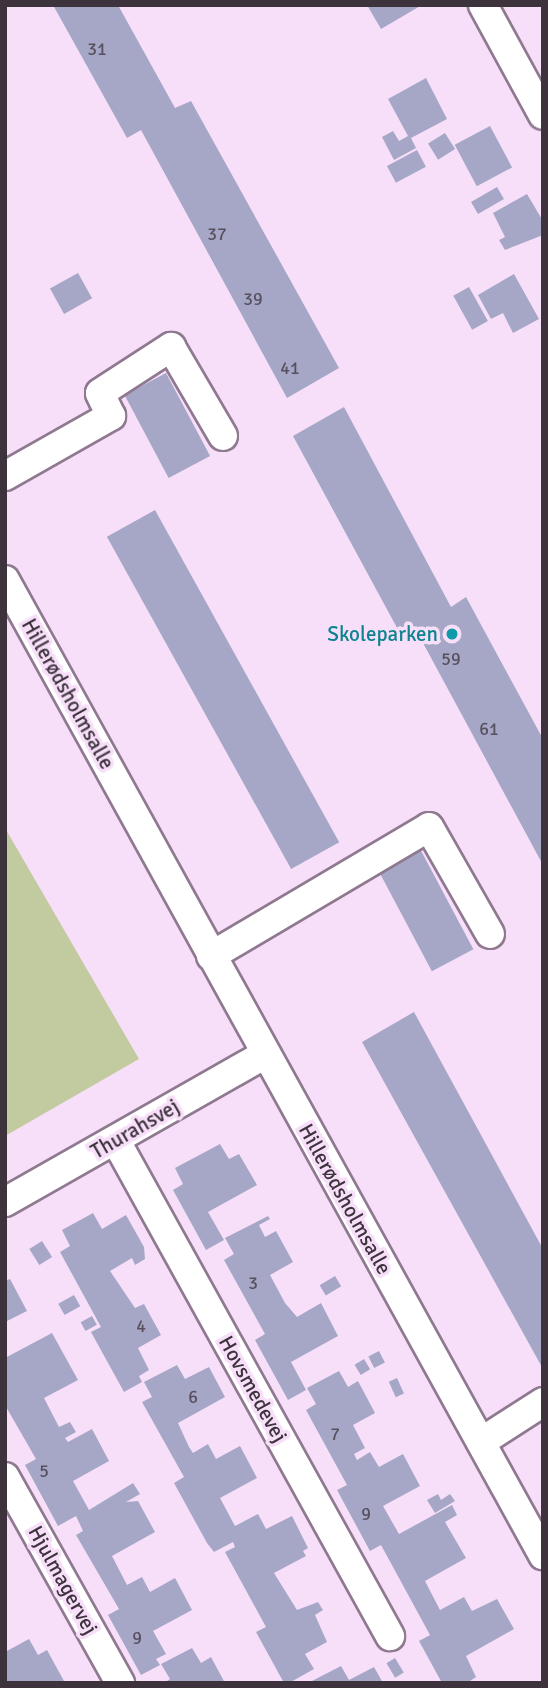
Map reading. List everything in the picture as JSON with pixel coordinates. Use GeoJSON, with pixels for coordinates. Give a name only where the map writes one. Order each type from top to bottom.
{"type":"FeatureCollection","features":[{"type":"Feature","properties":{"kind":"street"},"geometry":{"type":"LineString","coordinates":[[483,5],[543,115]]}},
{"type":"Feature","properties":{"kind":"street"},"geometry":{"type":"LineString","coordinates":[[5,476],[110,416],[100,393],[171,347],[223,436]]}},
{"type":"Feature","properties":{"kind":"street","name":"Hillerødsholmsalle"},"geometry":{"type":"LineString","coordinates":[[5,580],[543,1555]]}},
{"type":"Feature","properties":{"kind":"street"},"geometry":{"type":"LineString","coordinates":[[211,956],[429,827],[490,934]]}},
{"type":"Feature","properties":{"kind":"street","name":"Thurahsvej"},"geometry":{"type":"LineString","coordinates":[[5,1202],[265,1054]]}},
{"type":"Feature","properties":{"kind":"street","name":"Hovsmedevej"},"geometry":{"type":"LineString","coordinates":[[116,1141],[390,1636]]}},
{"type":"Feature","properties":{"kind":"street"},"geometry":{"type":"LineString","coordinates":[[481,1442],[543,1402]]}},
{"type":"Feature","properties":{"kind":"street","name":"Hjulmagervej"},"geometry":{"type":"LineString","coordinates":[[5,1477],[120,1683]]}},
{"type":"Feature","properties":{"kind":"green space"},"geometry":{"type":"Polygon","coordinates":[[[5,828],[139,1059],[5,1136],[5,828]]]}},
{"type":"Feature","properties":{"kind":"building"},"geometry":{"type":"Polygon","coordinates":[[[53,5],[118,5],[175,108],[191,101],[339,368],[287,398],[141,130],[127,138],[53,5]]]}},
{"type":"Feature","properties":{"kind":"building"},"geometry":{"type":"Polygon","coordinates":[[[367,5],[422,5],[381,29],[367,5]]]}},
{"type":"Feature","properties":{"kind":"building"},"geometry":{"type":"Polygon","coordinates":[[[426,78],[447,119],[411,138],[416,148],[394,160],[382,137],[393,131],[399,141],[408,136],[388,99],[426,78]]]}},
{"type":"Feature","properties":{"kind":"building"},"geometry":{"type":"Polygon","coordinates":[[[490,126],[512,167],[477,186],[455,145],[490,126]]]}},
{"type":"Feature","properties":{"kind":"building"},"geometry":{"type":"Polygon","coordinates":[[[445,133],[455,149],[438,160],[428,144],[445,133]]]}},
{"type":"Feature","properties":{"kind":"building"},"geometry":{"type":"Polygon","coordinates":[[[417,150],[426,167],[396,183],[387,166],[417,150]]]}},
{"type":"Feature","properties":{"kind":"building"},"geometry":{"type":"Polygon","coordinates":[[[497,187],[504,199],[478,214],[471,202],[497,187]]]}},
{"type":"Feature","properties":{"kind":"building"},"geometry":{"type":"Polygon","coordinates":[[[527,194],[543,221],[543,235],[505,250],[499,240],[505,237],[493,213],[527,194]]]}},
{"type":"Feature","properties":{"kind":"building"},"geometry":{"type":"Polygon","coordinates":[[[78,273],[92,298],[64,314],[50,289],[78,273]]]}},
{"type":"Feature","properties":{"kind":"building"},"geometry":{"type":"Polygon","coordinates":[[[514,274],[539,319],[513,333],[503,313],[491,319],[478,295],[514,274]]]}},
{"type":"Feature","properties":{"kind":"building"},"geometry":{"type":"Polygon","coordinates":[[[469,287],[488,321],[472,330],[453,296],[469,287]]]}},
{"type":"Feature","properties":{"kind":"building"},"geometry":{"type":"Polygon","coordinates":[[[166,373],[210,456],[169,478],[125,395],[166,373]]]}},
{"type":"Feature","properties":{"kind":"building","name":"Skoleparken"},"geometry":{"type":"Polygon","coordinates":[[[344,407],[451,607],[466,597],[543,739],[543,865],[416,630],[402,637],[293,436],[344,407]]]}},
{"type":"Feature","properties":{"kind":"building"},"geometry":{"type":"Polygon","coordinates":[[[155,510],[339,842],[291,869],[107,537],[155,510]]]}},
{"type":"Feature","properties":{"kind":"building"},"geometry":{"type":"Polygon","coordinates":[[[418,845],[473,949],[432,971],[377,867],[418,845]]]}},
{"type":"Feature","properties":{"kind":"building"},"geometry":{"type":"Polygon","coordinates":[[[414,1012],[543,1249],[543,1369],[362,1042],[414,1012]]]}},
{"type":"Feature","properties":{"kind":"building"},"geometry":{"type":"Polygon","coordinates":[[[220,1144],[229,1159],[239,1154],[257,1185],[208,1212],[224,1240],[206,1250],[173,1190],[183,1184],[175,1168],[220,1144]]]}},
{"type":"Feature","properties":{"kind":"building"},"geometry":{"type":"Polygon","coordinates":[[[93,1213],[102,1229],[126,1215],[144,1247],[145,1259],[135,1265],[132,1258],[110,1271],[135,1308],[144,1304],[161,1335],[138,1348],[149,1370],[139,1376],[142,1382],[124,1392],[91,1332],[101,1327],[60,1252],[70,1246],[62,1230],[93,1213]]]}},
{"type":"Feature","properties":{"kind":"building"},"geometry":{"type":"Polygon","coordinates":[[[268,1216],[270,1219],[259,1225],[265,1237],[276,1231],[293,1262],[270,1275],[285,1303],[297,1317],[321,1303],[338,1336],[291,1362],[306,1390],[288,1400],[255,1340],[265,1334],[224,1260],[234,1254],[225,1238],[268,1216]]]}},
{"type":"Feature","properties":{"kind":"building"},"geometry":{"type":"Polygon","coordinates":[[[42,1241],[52,1257],[39,1265],[29,1249],[42,1241]]]}},
{"type":"Feature","properties":{"kind":"building"},"geometry":{"type":"Polygon","coordinates":[[[335,1276],[341,1286],[326,1296],[320,1285],[335,1276]]]}},
{"type":"Feature","properties":{"kind":"building"},"geometry":{"type":"Polygon","coordinates":[[[10,1279],[27,1311],[5,1322],[5,1281],[10,1279]]]}},
{"type":"Feature","properties":{"kind":"building"},"geometry":{"type":"Polygon","coordinates":[[[74,1295],[80,1306],[65,1315],[58,1304],[74,1295]]]}},
{"type":"Feature","properties":{"kind":"building"},"geometry":{"type":"Polygon","coordinates":[[[92,1316],[97,1325],[85,1331],[81,1322],[92,1316]]]}},
{"type":"Feature","properties":{"kind":"building"},"geometry":{"type":"Polygon","coordinates":[[[52,1333],[78,1380],[44,1398],[59,1427],[70,1422],[76,1432],[65,1438],[68,1442],[92,1429],[109,1461],[73,1481],[89,1510],[133,1483],[140,1494],[126,1502],[138,1501],[155,1532],[112,1556],[127,1585],[142,1577],[150,1592],[175,1578],[192,1610],[153,1631],[166,1654],[156,1659],[160,1665],[141,1675],[108,1615],[119,1609],[76,1535],[83,1531],[76,1516],[58,1526],[25,1465],[36,1459],[5,1405],[5,1358],[52,1333]]]}},
{"type":"Feature","properties":{"kind":"building"},"geometry":{"type":"Polygon","coordinates":[[[379,1351],[385,1363],[374,1368],[368,1356],[379,1351]]]}},
{"type":"Feature","properties":{"kind":"building"},"geometry":{"type":"Polygon","coordinates":[[[364,1359],[370,1369],[361,1375],[355,1365],[364,1359]]]}},
{"type":"Feature","properties":{"kind":"building"},"geometry":{"type":"Polygon","coordinates":[[[177,1365],[185,1379],[209,1367],[225,1397],[178,1423],[193,1453],[208,1444],[216,1459],[240,1446],[257,1478],[220,1498],[235,1526],[258,1514],[266,1529],[292,1516],[308,1548],[303,1551],[306,1556],[274,1573],[297,1610],[318,1602],[323,1610],[315,1615],[327,1642],[305,1654],[314,1669],[289,1683],[284,1683],[256,1632],[266,1627],[225,1552],[235,1547],[233,1542],[214,1552],[207,1543],[174,1483],[184,1477],[142,1402],[152,1397],[144,1382],[177,1365]]]}},
{"type":"Feature","properties":{"kind":"building"},"geometry":{"type":"Polygon","coordinates":[[[339,1371],[348,1387],[358,1381],[375,1413],[353,1425],[365,1448],[354,1454],[357,1460],[370,1452],[379,1467],[403,1454],[420,1486],[383,1506],[399,1534],[452,1505],[457,1515],[445,1522],[466,1558],[425,1581],[440,1610],[464,1597],[472,1611],[497,1599],[514,1629],[466,1656],[476,1677],[467,1683],[442,1683],[419,1641],[430,1635],[381,1545],[370,1551],[337,1490],[347,1485],[306,1410],[316,1404],[307,1388],[339,1371]]]}},
{"type":"Feature","properties":{"kind":"building"},"geometry":{"type":"Polygon","coordinates":[[[397,1378],[404,1394],[396,1397],[389,1382],[397,1378]]]}},
{"type":"Feature","properties":{"kind":"building"},"geometry":{"type":"Polygon","coordinates":[[[438,1494],[441,1500],[450,1494],[455,1501],[435,1513],[427,1500],[438,1494]]]}},
{"type":"Feature","properties":{"kind":"building"},"geometry":{"type":"Polygon","coordinates":[[[29,1639],[38,1655],[47,1650],[64,1681],[5,1683],[5,1652],[29,1639]]]}},
{"type":"Feature","properties":{"kind":"building"},"geometry":{"type":"Polygon","coordinates":[[[192,1648],[201,1663],[211,1657],[225,1683],[164,1683],[170,1679],[161,1664],[192,1648]]]}},
{"type":"Feature","properties":{"kind":"building"},"geometry":{"type":"Polygon","coordinates":[[[395,1658],[404,1673],[395,1678],[386,1663],[395,1658]]]}},
{"type":"Feature","properties":{"kind":"building"},"geometry":{"type":"Polygon","coordinates":[[[341,1666],[349,1680],[374,1667],[383,1683],[308,1683],[341,1666]]]}},
{"type":"Feature","properties":{"kind":"place","name":"Skoleparken"},"geometry":{"type":"Point","coordinates":[452,634]}}]}
